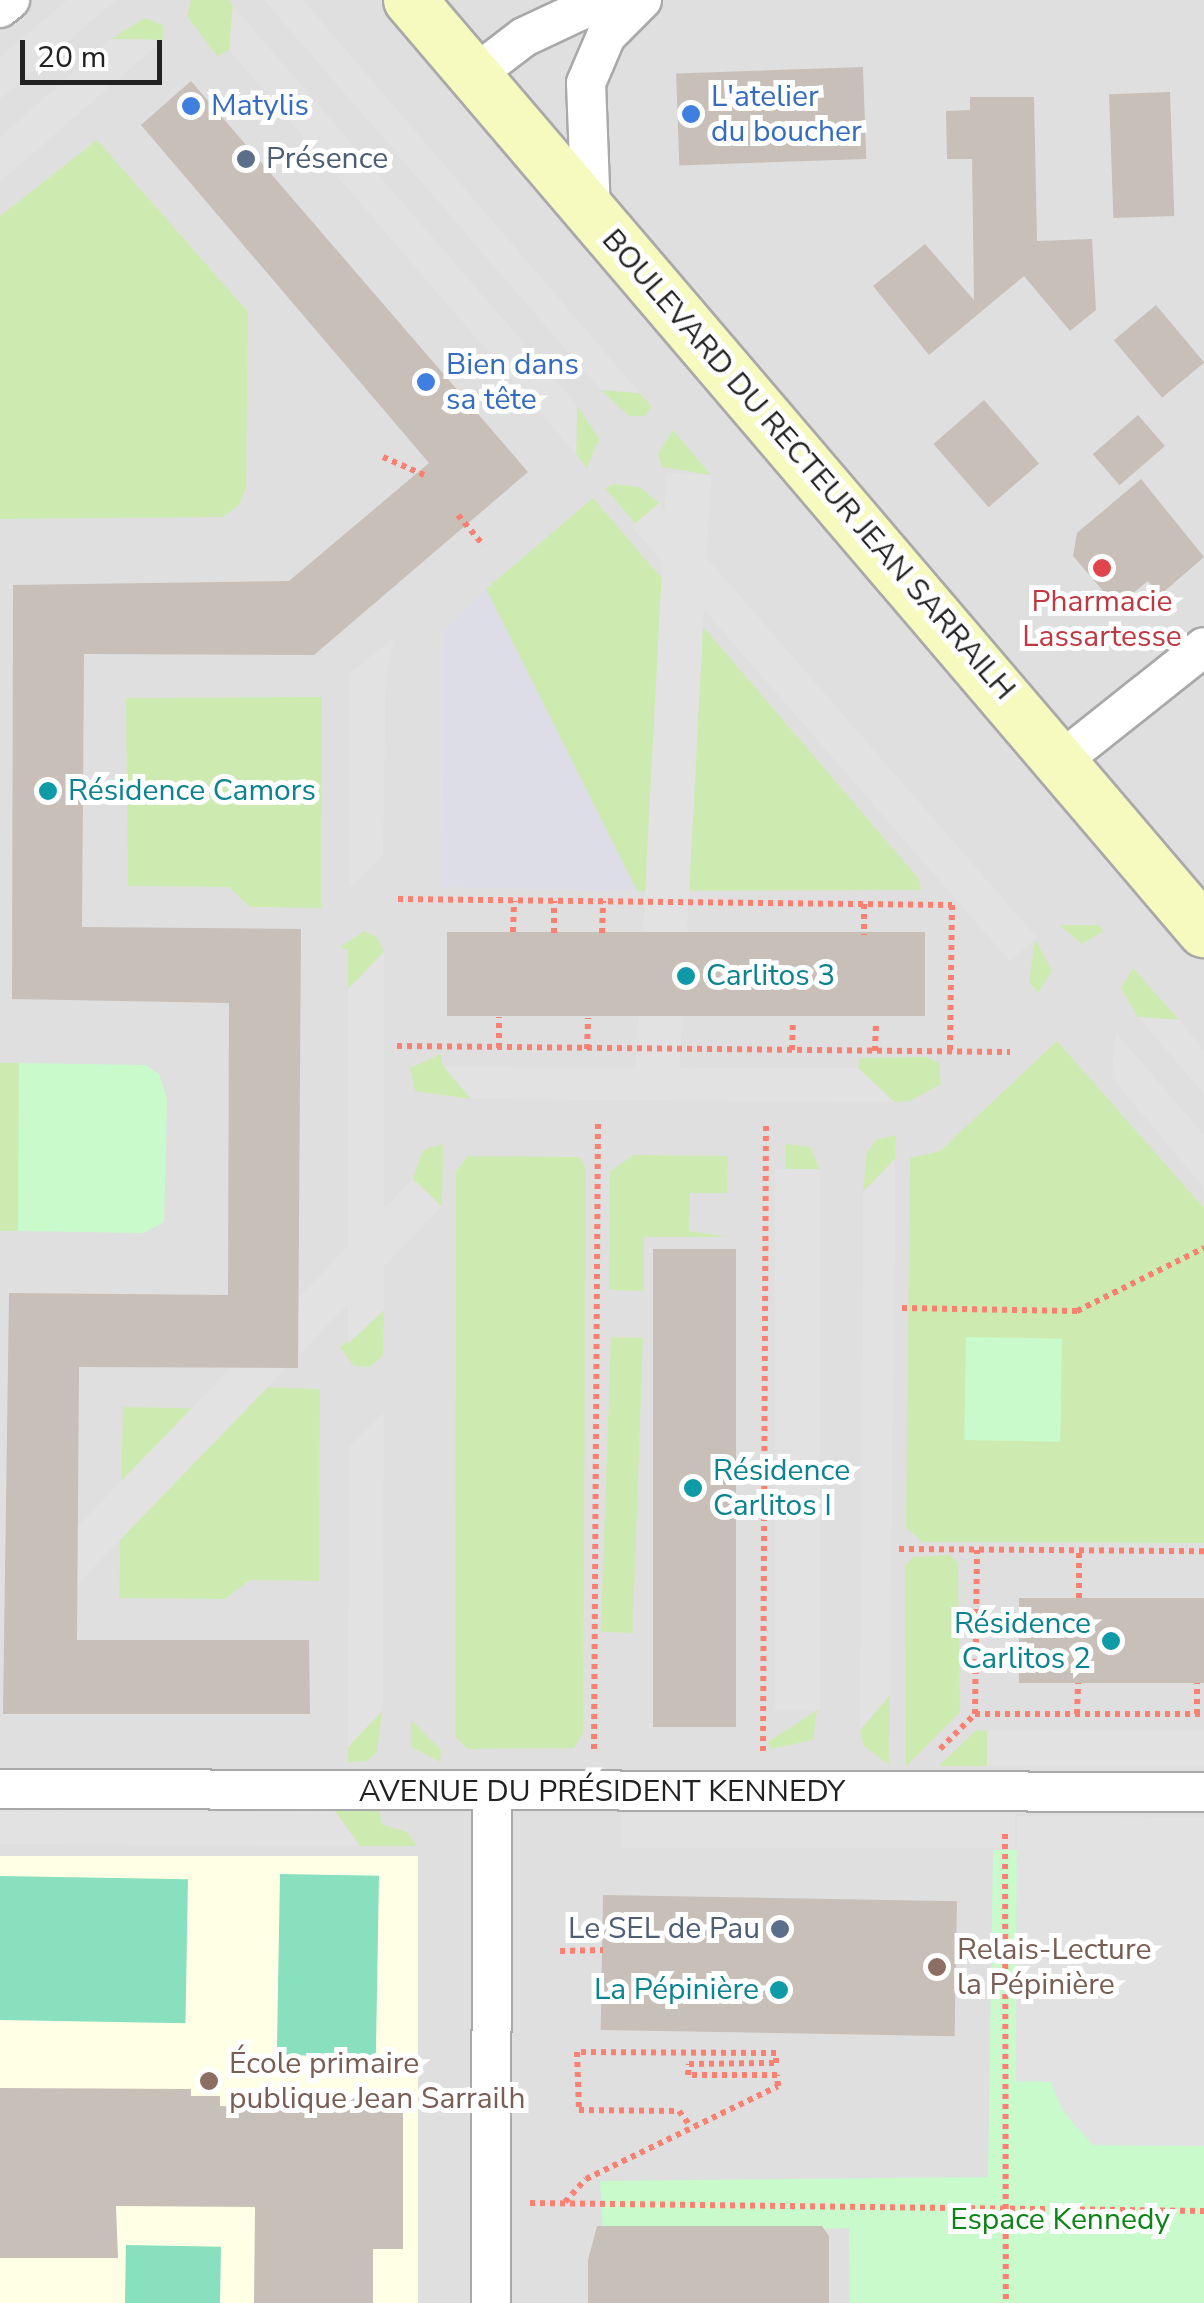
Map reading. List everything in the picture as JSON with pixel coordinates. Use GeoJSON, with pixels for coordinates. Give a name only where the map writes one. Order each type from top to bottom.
{"type":"FeatureCollection","features":[{"type":"Feature","properties":{"kind":"street"},"geometry":{"type":"LineString","coordinates":[[0,8],[10,0]]}},
{"type":"Feature","properties":{"kind":"street","name":"BOULEVARD DU RECTEUR JEAN SARRAILH"},"geometry":{"type":"LineString","coordinates":[[410,0],[1204,931]]}},
{"type":"Feature","properties":{"kind":"street"},"geometry":{"type":"LineString","coordinates":[[473,76],[524,37],[604,0]]}},
{"type":"Feature","properties":{"kind":"street"},"geometry":{"type":"LineString","coordinates":[[591,213],[586,83],[606,36],[642,0]]}},
{"type":"Feature","properties":{"kind":"street"},"geometry":{"type":"LineString","coordinates":[[1062,760],[1204,647]]}},
{"type":"Feature","properties":{"kind":"street","name":"AVENUE DU PRÉSIDENT KENNEDY"},"geometry":{"type":"LineString","coordinates":[[0,1790],[1204,1792]]}},
{"type":"Feature","properties":{"kind":"street"},"geometry":{"type":"LineString","coordinates":[[491,2303],[492,1791]]}},
{"type":"Feature","properties":{"kind":"path"},"geometry":{"type":"LineString","coordinates":[[383,457],[424,475]]}},
{"type":"Feature","properties":{"kind":"path"},"geometry":{"type":"LineString","coordinates":[[458,515],[484,546]]}},
{"type":"Feature","properties":{"kind":"path"},"geometry":{"type":"LineString","coordinates":[[398,899],[952,905],[950,1052]]}},
{"type":"Feature","properties":{"kind":"path"},"geometry":{"type":"LineString","coordinates":[[514,900],[514,932]]}},
{"type":"Feature","properties":{"kind":"path"},"geometry":{"type":"LineString","coordinates":[[554,901],[554,932]]}},
{"type":"Feature","properties":{"kind":"path"},"geometry":{"type":"LineString","coordinates":[[602,933],[603,901]]}},
{"type":"Feature","properties":{"kind":"path"},"geometry":{"type":"LineString","coordinates":[[864,904],[864,935]]}},
{"type":"Feature","properties":{"kind":"path"},"geometry":{"type":"LineString","coordinates":[[499,1048],[500,1017]]}},
{"type":"Feature","properties":{"kind":"path"},"geometry":{"type":"LineString","coordinates":[[587,1049],[588,1018]]}},
{"type":"Feature","properties":{"kind":"path"},"geometry":{"type":"LineString","coordinates":[[792,1050],[793,1020]]}},
{"type":"Feature","properties":{"kind":"path"},"geometry":{"type":"LineString","coordinates":[[875,1051],[876,1021]]}},
{"type":"Feature","properties":{"kind":"path"},"geometry":{"type":"LineString","coordinates":[[397,1046],[1010,1052]]}},
{"type":"Feature","properties":{"kind":"path"},"geometry":{"type":"LineString","coordinates":[[593,1792],[598,1121]]}},
{"type":"Feature","properties":{"kind":"path"},"geometry":{"type":"LineString","coordinates":[[763,1792],[766,1122]]}},
{"type":"Feature","properties":{"kind":"path"},"geometry":{"type":"LineString","coordinates":[[902,1308],[1077,1310],[1204,1248]]}},
{"type":"Feature","properties":{"kind":"path"},"geometry":{"type":"LineString","coordinates":[[899,1549],[1204,1551]]}},
{"type":"Feature","properties":{"kind":"path"},"geometry":{"type":"LineString","coordinates":[[977,1550],[975,1714],[1200,1714],[1197,1683]]}},
{"type":"Feature","properties":{"kind":"path"},"geometry":{"type":"LineString","coordinates":[[1079,1550],[1079,1598]]}},
{"type":"Feature","properties":{"kind":"path"},"geometry":{"type":"LineString","coordinates":[[1078,1683],[1078,1714]]}},
{"type":"Feature","properties":{"kind":"path"},"geometry":{"type":"LineString","coordinates":[[1006,1792],[1006,2303]]}},
{"type":"Feature","properties":{"kind":"path"},"geometry":{"type":"LineString","coordinates":[[560,1952],[602,1950]]}},
{"type":"Feature","properties":{"kind":"path"},"geometry":{"type":"LineString","coordinates":[[565,2202],[586,2180],[778,2086],[777,2075],[688,2076],[688,2064],[776,2062],[776,2052],[577,2052],[579,2110],[679,2111],[692,2128]]}},
{"type":"Feature","properties":{"kind":"path"},"geometry":{"type":"LineString","coordinates":[[492,2203],[1006,2205],[1204,2211]]}},
{"type":"Feature","properties":{"kind":"shaded area"},"geometry":{"type":"Polygon","coordinates":[[[0,0],[1204,0],[1204,2303],[0,2303],[0,0]]]}},
{"type":"Feature","properties":{"kind":"shaded area"},"geometry":{"type":"Polygon","coordinates":[[[67,0],[116,0],[0,99],[0,57],[67,0]]]}},
{"type":"Feature","properties":{"kind":"shaded area"},"geometry":{"type":"Polygon","coordinates":[[[264,0],[303,0],[640,393],[601,390],[264,0]]]}},
{"type":"Feature","properties":{"kind":"shaded area"},"geometry":{"type":"Polygon","coordinates":[[[233,6],[577,405],[576,454],[229,50],[233,6]]]}},
{"type":"Feature","properties":{"kind":"shaded area"},"geometry":{"type":"Polygon","coordinates":[[[111,39],[163,40],[0,182],[0,137],[111,39]]]}},
{"type":"Feature","properties":{"kind":"shaded area"},"geometry":{"type":"Polygon","coordinates":[[[667,473],[711,475],[680,1072],[636,1070],[667,473]]]}},
{"type":"Feature","properties":{"kind":"shaded area"},"geometry":{"type":"Polygon","coordinates":[[[659,503],[1037,938],[1010,961],[632,527],[659,503]]]}},
{"type":"Feature","properties":{"kind":"shaded area"},"geometry":{"type":"Polygon","coordinates":[[[486,589],[637,891],[441,887],[443,631],[486,589]]]}},
{"type":"Feature","properties":{"kind":"shaded area"},"geometry":{"type":"Polygon","coordinates":[[[395,637],[386,675],[383,855],[349,888],[349,674],[395,637]]]}},
{"type":"Feature","properties":{"kind":"shaded area"},"geometry":{"type":"Polygon","coordinates":[[[384,952],[384,1310],[348,1344],[348,989],[384,952]]]}},
{"type":"Feature","properties":{"kind":"shaded area"},"geometry":{"type":"Polygon","coordinates":[[[1138,1017],[1179,1020],[1204,1050],[1204,1094],[1138,1017]]]}},
{"type":"Feature","properties":{"kind":"shaded area"},"geometry":{"type":"Polygon","coordinates":[[[1116,1033],[1204,1135],[1204,1188],[1112,1078],[1116,1033]]]}},
{"type":"Feature","properties":{"kind":"shaded area"},"geometry":{"type":"Polygon","coordinates":[[[444,1067],[858,1068],[894,1102],[471,1099],[444,1067]]]}},
{"type":"Feature","properties":{"kind":"shaded area"},"geometry":{"type":"Polygon","coordinates":[[[895,1159],[890,1695],[860,1730],[863,1192],[895,1159]]]}},
{"type":"Feature","properties":{"kind":"shaded area"},"geometry":{"type":"Polygon","coordinates":[[[775,1169],[820,1169],[820,1710],[775,1710],[775,1169]]]}},
{"type":"Feature","properties":{"kind":"shaded area"},"geometry":{"type":"Polygon","coordinates":[[[413,1179],[442,1207],[66,1596],[37,1568],[413,1179]]]}},
{"type":"Feature","properties":{"kind":"shaded area"},"geometry":{"type":"Polygon","coordinates":[[[384,1413],[382,1711],[348,1747],[349,1446],[384,1413]]]}},
{"type":"Feature","properties":{"kind":"shaded area"},"geometry":{"type":"Polygon","coordinates":[[[987,1731],[1204,1731],[1204,1766],[987,1766],[987,1731]]]}},
{"type":"Feature","properties":{"kind":"shaded area"},"geometry":{"type":"Polygon","coordinates":[[[335,1811],[360,1846],[0,1844],[0,1812],[335,1811]]]}},
{"type":"Feature","properties":{"kind":"shaded area"},"geometry":{"type":"Polygon","coordinates":[[[621,1813],[1015,1813],[1015,1848],[621,1848],[621,1813]]]}},
{"type":"Feature","properties":{"kind":"shaded area"},"geometry":{"type":"Polygon","coordinates":[[[1017,1816],[1204,1817],[1204,2146],[1093,2145],[1063,2111],[1051,2082],[1016,2081],[1017,1816]]]}},
{"type":"Feature","properties":{"kind":"shaded area","name":"École primaire publique Jean Sarrailh"},"geometry":{"type":"Polygon","coordinates":[[[0,1856],[418,1856],[418,2303],[0,2303],[0,1856]]]}},
{"type":"Feature","properties":{"kind":"green space"},"geometry":{"type":"Polygon","coordinates":[[[191,0],[228,0],[233,6],[229,50],[217,56],[187,16],[191,0]]]}},
{"type":"Feature","properties":{"kind":"green space"},"geometry":{"type":"Polygon","coordinates":[[[145,18],[163,25],[163,40],[111,39],[145,18]]]}},
{"type":"Feature","properties":{"kind":"green space"},"geometry":{"type":"Polygon","coordinates":[[[97,140],[248,312],[246,487],[240,504],[223,517],[0,519],[0,216],[97,140]]]}},
{"type":"Feature","properties":{"kind":"green space"},"geometry":{"type":"Polygon","coordinates":[[[601,390],[640,393],[652,407],[644,416],[629,416],[601,390]]]}},
{"type":"Feature","properties":{"kind":"green space"},"geometry":{"type":"Polygon","coordinates":[[[577,405],[599,439],[587,468],[576,454],[577,405]]]}},
{"type":"Feature","properties":{"kind":"green space"},"geometry":{"type":"Polygon","coordinates":[[[673,430],[711,475],[662,467],[658,454],[673,430]]]}},
{"type":"Feature","properties":{"kind":"green space"},"geometry":{"type":"Polygon","coordinates":[[[614,484],[640,487],[659,503],[647,537],[605,488],[614,484]]]}},
{"type":"Feature","properties":{"kind":"green space"},"geometry":{"type":"Polygon","coordinates":[[[593,498],[919,879],[921,890],[637,891],[486,589],[593,498]]]}},
{"type":"Feature","properties":{"kind":"green space"},"geometry":{"type":"Polygon","coordinates":[[[322,697],[321,908],[250,907],[229,887],[128,886],[126,698],[322,697]]]}},
{"type":"Feature","properties":{"kind":"green space"},"geometry":{"type":"Polygon","coordinates":[[[1059,925],[1098,925],[1103,931],[1082,944],[1059,925]]]}},
{"type":"Feature","properties":{"kind":"green space"},"geometry":{"type":"Polygon","coordinates":[[[364,931],[377,937],[384,952],[348,989],[348,950],[340,947],[364,931]]]}},
{"type":"Feature","properties":{"kind":"green space"},"geometry":{"type":"Polygon","coordinates":[[[1035,939],[1052,971],[1038,993],[1029,982],[1035,939]]]}},
{"type":"Feature","properties":{"kind":"green space"},"geometry":{"type":"Polygon","coordinates":[[[1133,968],[1179,1020],[1138,1017],[1121,988],[1133,968]]]}},
{"type":"Feature","properties":{"kind":"green space"},"geometry":{"type":"Polygon","coordinates":[[[1057,1041],[1204,1208],[1204,1543],[922,1542],[906,1527],[910,1158],[940,1151],[1057,1041]]]}},
{"type":"Feature","properties":{"kind":"green space"},"geometry":{"type":"Polygon","coordinates":[[[441,1054],[442,1064],[471,1099],[415,1091],[410,1068],[441,1054]]]}},
{"type":"Feature","properties":{"kind":"green space"},"geometry":{"type":"Polygon","coordinates":[[[926,1057],[939,1063],[941,1084],[910,1101],[894,1102],[858,1068],[860,1058],[926,1057]]]}},
{"type":"Feature","properties":{"kind":"green space"},"geometry":{"type":"Polygon","coordinates":[[[0,1063],[19,1063],[19,1231],[0,1231],[0,1063]]]}},
{"type":"Feature","properties":{"kind":"green space"},"geometry":{"type":"Polygon","coordinates":[[[19,1063],[145,1065],[159,1074],[167,1099],[164,1222],[143,1233],[18,1231],[19,1063]]]}},
{"type":"Feature","properties":{"kind":"green space"},"geometry":{"type":"Polygon","coordinates":[[[896,1135],[895,1159],[863,1192],[867,1152],[876,1140],[896,1135]]]}},
{"type":"Feature","properties":{"kind":"green space"},"geometry":{"type":"Polygon","coordinates":[[[443,1144],[442,1207],[413,1179],[423,1150],[443,1144]]]}},
{"type":"Feature","properties":{"kind":"green space"},"geometry":{"type":"Polygon","coordinates":[[[786,1144],[810,1147],[820,1169],[785,1197],[786,1144]]]}},
{"type":"Feature","properties":{"kind":"green space"},"geometry":{"type":"Polygon","coordinates":[[[633,1155],[728,1156],[727,1193],[690,1193],[689,1231],[728,1237],[644,1237],[644,1291],[609,1290],[610,1172],[633,1155]]]}},
{"type":"Feature","properties":{"kind":"green space"},"geometry":{"type":"Polygon","coordinates":[[[468,1156],[580,1157],[586,1170],[583,1733],[574,1748],[467,1749],[455,1736],[456,1171],[468,1156]]]}},
{"type":"Feature","properties":{"kind":"green space"},"geometry":{"type":"Polygon","coordinates":[[[384,1310],[383,1355],[370,1367],[354,1366],[340,1347],[384,1310]]]}},
{"type":"Feature","properties":{"kind":"green space"},"geometry":{"type":"Polygon","coordinates":[[[611,1337],[643,1338],[633,1633],[601,1632],[611,1337]]]}},
{"type":"Feature","properties":{"kind":"green space"},"geometry":{"type":"Polygon","coordinates":[[[966,1337],[1062,1339],[1060,1442],[964,1440],[966,1337]]]}},
{"type":"Feature","properties":{"kind":"green space"},"geometry":{"type":"Polygon","coordinates":[[[250,1387],[320,1389],[319,1581],[250,1580],[225,1599],[119,1598],[123,1407],[227,1409],[250,1387]]]}},
{"type":"Feature","properties":{"kind":"green space"},"geometry":{"type":"Polygon","coordinates":[[[950,1555],[958,1563],[960,1712],[906,1766],[905,1566],[913,1557],[950,1555]]]}},
{"type":"Feature","properties":{"kind":"green space"},"geometry":{"type":"Polygon","coordinates":[[[890,1695],[889,1765],[864,1746],[860,1730],[890,1695]]]}},
{"type":"Feature","properties":{"kind":"green space"},"geometry":{"type":"Polygon","coordinates":[[[817,1710],[813,1740],[771,1749],[768,1742],[817,1710]]]}},
{"type":"Feature","properties":{"kind":"green space"},"geometry":{"type":"Polygon","coordinates":[[[382,1711],[377,1752],[367,1761],[348,1762],[348,1747],[382,1711]]]}},
{"type":"Feature","properties":{"kind":"green space"},"geometry":{"type":"Polygon","coordinates":[[[411,1720],[441,1750],[440,1762],[411,1747],[411,1720]]]}},
{"type":"Feature","properties":{"kind":"green space"},"geometry":{"type":"Polygon","coordinates":[[[976,1730],[987,1731],[988,1766],[939,1766],[976,1730]]]}},
{"type":"Feature","properties":{"kind":"green space"},"geometry":{"type":"Polygon","coordinates":[[[335,1811],[380,1811],[381,1824],[407,1832],[417,1846],[360,1846],[335,1811]]]}},
{"type":"Feature","properties":{"kind":"green space","name":"Espace Kennedy"},"geometry":{"type":"Polygon","coordinates":[[[993,1850],[1017,1850],[1016,2081],[1051,2081],[1063,2111],[1093,2145],[1204,2146],[1204,2303],[850,2303],[849,2228],[603,2235],[600,2181],[988,2177],[993,1850]]]}},
{"type":"Feature","properties":{"kind":"green space"},"geometry":{"type":"Polygon","coordinates":[[[280,1874],[379,1876],[376,2057],[277,2055],[280,1874]]]}},
{"type":"Feature","properties":{"kind":"green space"},"geometry":{"type":"Polygon","coordinates":[[[0,1876],[188,1879],[185,2023],[0,2020],[0,1876]]]}},
{"type":"Feature","properties":{"kind":"green space"},"geometry":{"type":"Polygon","coordinates":[[[126,2245],[221,2247],[220,2303],[125,2303],[126,2245]]]}},
{"type":"Feature","properties":{"kind":"building"},"geometry":{"type":"Polygon","coordinates":[[[863,67],[866,159],[679,165],[676,74],[863,67]]]}},
{"type":"Feature","properties":{"kind":"building","name":"Résidence Camors"},"geometry":{"type":"Polygon","coordinates":[[[191,81],[528,472],[314,655],[84,654],[82,927],[301,929],[298,1368],[79,1367],[77,1640],[309,1640],[310,1714],[3,1714],[9,1293],[228,1295],[229,1003],[12,999],[13,585],[289,581],[429,463],[141,125],[191,81]]]}},
{"type":"Feature","properties":{"kind":"building"},"geometry":{"type":"Polygon","coordinates":[[[1170,92],[1174,216],[1113,218],[1109,94],[1170,92]]]}},
{"type":"Feature","properties":{"kind":"building"},"geometry":{"type":"Polygon","coordinates":[[[970,97],[1034,97],[1037,241],[1092,239],[1096,310],[1070,331],[1024,276],[929,355],[873,286],[925,244],[974,300],[972,159],[947,159],[946,111],[970,110],[970,97]]]}},
{"type":"Feature","properties":{"kind":"building"},"geometry":{"type":"Polygon","coordinates":[[[1156,305],[1204,362],[1162,398],[1114,340],[1156,305]]]}},
{"type":"Feature","properties":{"kind":"building"},"geometry":{"type":"Polygon","coordinates":[[[984,400],[1039,463],[989,507],[933,444],[984,400]]]}},
{"type":"Feature","properties":{"kind":"building"},"geometry":{"type":"Polygon","coordinates":[[[1138,415],[1165,446],[1120,485],[1093,454],[1138,415]]]}},
{"type":"Feature","properties":{"kind":"building"},"geometry":{"type":"Polygon","coordinates":[[[1141,479],[1204,557],[1160,595],[1148,581],[1127,598],[1110,599],[1073,556],[1077,533],[1141,479]]]}},
{"type":"Feature","properties":{"kind":"building","name":"Carlitos 3"},"geometry":{"type":"Polygon","coordinates":[[[447,932],[925,932],[925,1016],[447,1016],[447,932]]]}},
{"type":"Feature","properties":{"kind":"building","name":"Résidence Carlitos I"},"geometry":{"type":"Polygon","coordinates":[[[653,1249],[736,1249],[736,1727],[653,1727],[653,1249]]]}},
{"type":"Feature","properties":{"kind":"building","name":"Résidence Carlitos 2"},"geometry":{"type":"Polygon","coordinates":[[[1019,1598],[1204,1598],[1204,1683],[1019,1683],[1019,1598]]]}},
{"type":"Feature","properties":{"kind":"building","name":"La Pépinière"},"geometry":{"type":"Polygon","coordinates":[[[603,1895],[957,1901],[955,2036],[601,2030],[603,1895]]]}},
{"type":"Feature","properties":{"kind":"building"},"geometry":{"type":"Polygon","coordinates":[[[0,2088],[191,2089],[191,2096],[220,2096],[220,2106],[318,2110],[318,2097],[403,2097],[403,2249],[373,2249],[373,2303],[254,2303],[255,2207],[116,2206],[118,2258],[0,2258],[0,2088]]]}},
{"type":"Feature","properties":{"kind":"building"},"geometry":{"type":"Polygon","coordinates":[[[597,2226],[822,2226],[829,2236],[829,2303],[588,2303],[588,2260],[597,2226]]]}},
{"type":"Feature","properties":{"kind":"place","name":"Matylis"},"geometry":{"type":"Point","coordinates":[191,106]}},
{"type":"Feature","properties":{"kind":"place","name":"L'atelier du boucher"},"geometry":{"type":"Point","coordinates":[691,114]}},
{"type":"Feature","properties":{"kind":"place","name":"Présence"},"geometry":{"type":"Point","coordinates":[246,159]}},
{"type":"Feature","properties":{"kind":"place","name":"Bien dans sa tête"},"geometry":{"type":"Point","coordinates":[426,382]}},
{"type":"Feature","properties":{"kind":"place","name":"Pharmacie Lassartesse"},"geometry":{"type":"Point","coordinates":[1102,568]}},
{"type":"Feature","properties":{"kind":"place","name":"Résidence Camors"},"geometry":{"type":"Point","coordinates":[48,791]}},
{"type":"Feature","properties":{"kind":"place","name":"Carlitos 3"},"geometry":{"type":"Point","coordinates":[686,976]}},
{"type":"Feature","properties":{"kind":"place","name":"Résidence Carlitos I"},"geometry":{"type":"Point","coordinates":[693,1488]}},
{"type":"Feature","properties":{"kind":"place","name":"Résidence Carlitos 2"},"geometry":{"type":"Point","coordinates":[1111,1641]}},
{"type":"Feature","properties":{"kind":"place","name":"Le SEL de Pau"},"geometry":{"type":"Point","coordinates":[780,1929]}},
{"type":"Feature","properties":{"kind":"place","name":"Relais-Lecture la Pépinière"},"geometry":{"type":"Point","coordinates":[937,1967]}},
{"type":"Feature","properties":{"kind":"place","name":"La Pépinière"},"geometry":{"type":"Point","coordinates":[779,1990]}},
{"type":"Feature","properties":{"kind":"place","name":"École primaire publique Jean Sarrailh"},"geometry":{"type":"Point","coordinates":[209,2081]}}]}
